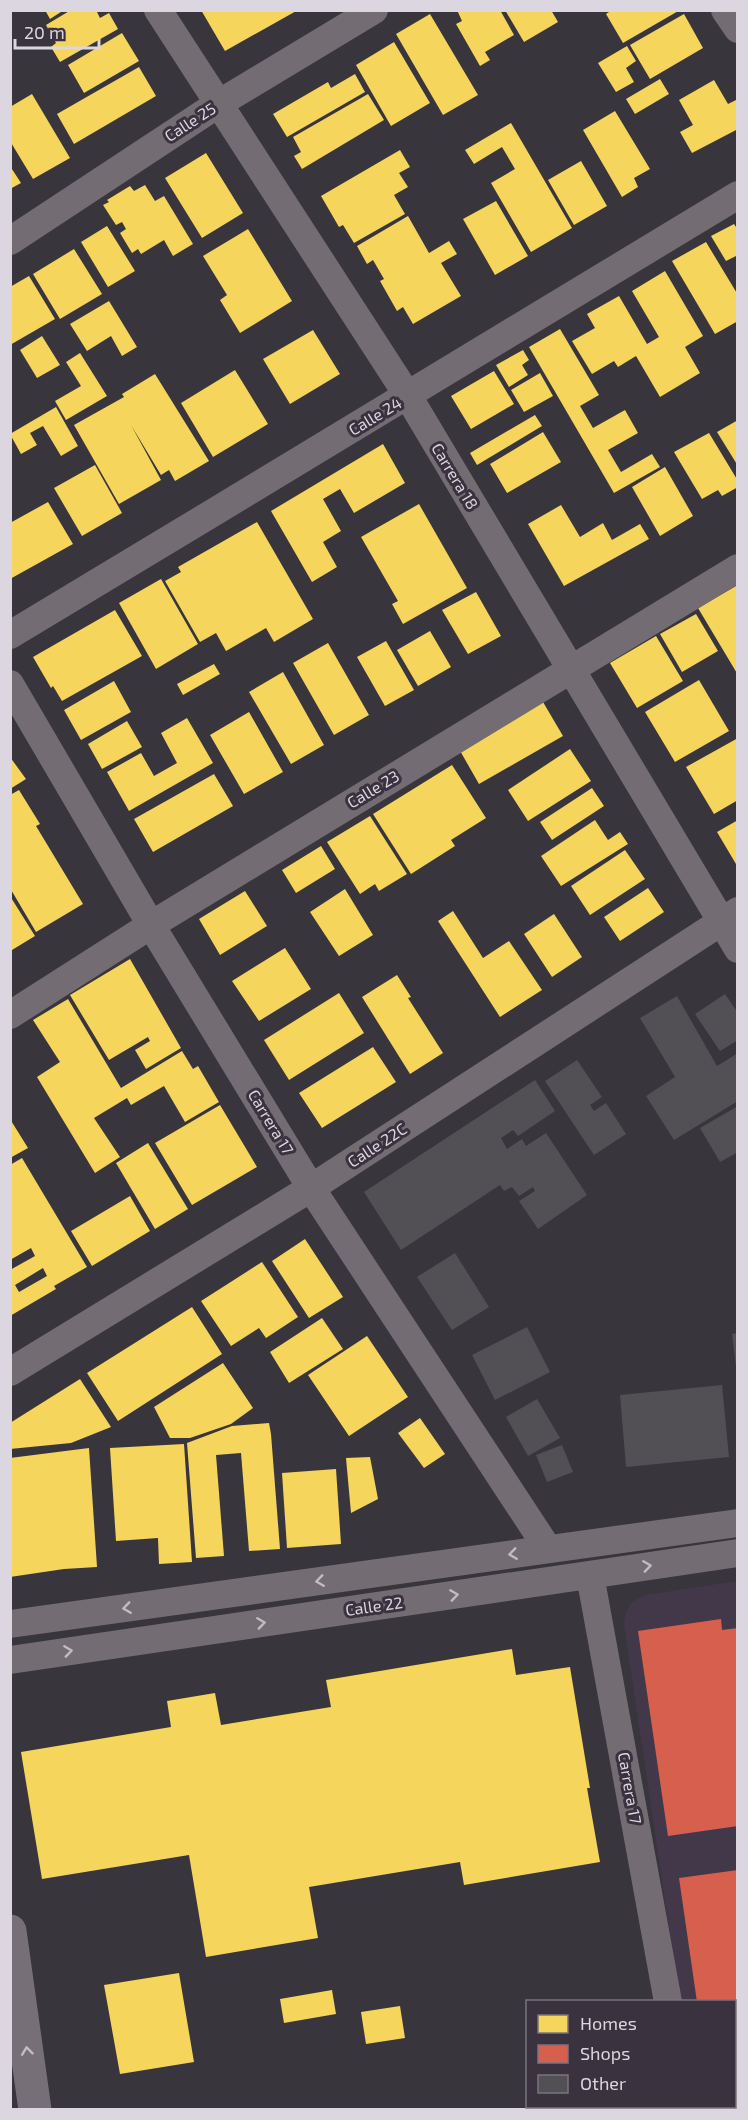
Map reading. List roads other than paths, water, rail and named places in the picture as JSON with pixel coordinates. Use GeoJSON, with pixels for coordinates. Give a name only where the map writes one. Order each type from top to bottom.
{"type":"FeatureCollection","features":[{"type":"Feature","properties":{"kind":"street","name":"Carrera 18"},"geometry":{"type":"LineString","coordinates":[[158,10],[408,396],[569,669],[728,916],[738,950]]}},
{"type":"Feature","properties":{"kind":"street","name":"Calle 25"},"geometry":{"type":"LineString","coordinates":[[10,241],[218,104],[374,10]]}},
{"type":"Feature","properties":{"kind":"street"},"geometry":{"type":"LineString","coordinates":[[725,10],[738,29]]}},
{"type":"Feature","properties":{"kind":"street","name":"Calle 24"},"geometry":{"type":"LineString","coordinates":[[10,635],[738,195]]}},
{"type":"Feature","properties":{"kind":"street","name":"Calle 23"},"geometry":{"type":"LineString","coordinates":[[10,1015],[151,924],[738,568]]}},
{"type":"Feature","properties":{"kind":"street","name":"Carrera 17"},"geometry":{"type":"LineString","coordinates":[[10,684],[151,924],[311,1188],[548,1549]]}},
{"type":"Feature","properties":{"kind":"street","name":"Calle 22C"},"geometry":{"type":"LineString","coordinates":[[10,1372],[311,1188],[728,916]]}},
{"type":"Feature","properties":{"kind":"street","name":"Calle 22"},"geometry":{"type":"LineString","coordinates":[[10,1624],[738,1523]]}},
{"type":"Feature","properties":{"kind":"street","name":"Calle 22"},"geometry":{"type":"LineString","coordinates":[[10,1659],[738,1553]]}},
{"type":"Feature","properties":{"kind":"street","name":"Carrera 17"},"geometry":{"type":"LineString","coordinates":[[590,1575],[668,2000]]}},
{"type":"Feature","properties":{"kind":"street"},"geometry":{"type":"LineString","coordinates":[[10,1931],[35,2109]]}}]}
